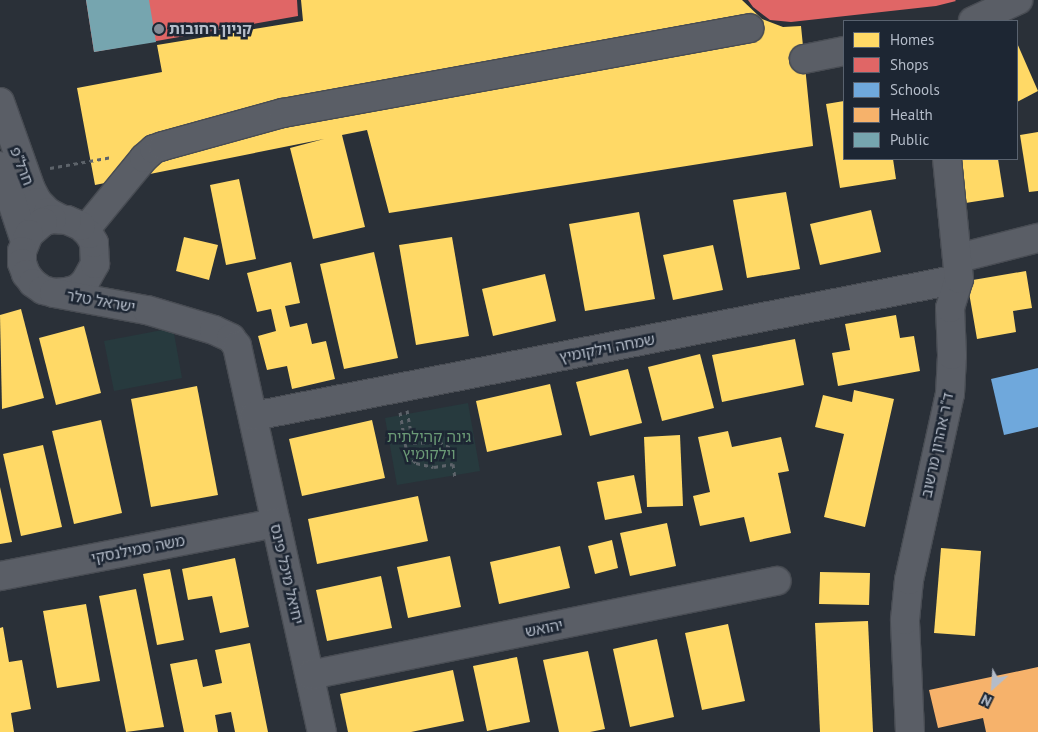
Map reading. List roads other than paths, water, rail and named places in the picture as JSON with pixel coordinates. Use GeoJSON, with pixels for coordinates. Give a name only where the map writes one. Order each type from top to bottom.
{"type":"FeatureCollection","features":[{"type":"Feature","properties":{"kind":"street"},"geometry":{"type":"LineString","coordinates":[[975,20],[1018,0]]}},
{"type":"Feature","properties":{"kind":"street"},"geometry":{"type":"LineString","coordinates":[[81,234],[144,158],[154,149],[163,146],[283,112],[749,28]]}},
{"type":"Feature","properties":{"kind":"street"},"geometry":{"type":"LineString","coordinates":[[804,59],[843,51]]}},
{"type":"Feature","properties":{"kind":"street","name":"חרל\"פ"},"geometry":{"type":"LineString","coordinates":[[0,102],[25,243]]}},
{"type":"Feature","properties":{"kind":"street","name":"ד\"ר אהרון מרשוב"},"geometry":{"type":"LineString","coordinates":[[910,732],[905,620],[909,580],[950,394],[952,355],[950,308],[959,269],[947,160]]}},
{"type":"Feature","properties":{"kind":"street","name":"חרל\"פ"},"geometry":{"type":"LineString","coordinates":[[12,169],[48,212],[81,234]]}},
{"type":"Feature","properties":{"kind":"street"},"geometry":{"type":"LineString","coordinates":[[0,265],[13,256],[25,243],[35,227],[43,222],[81,234]]}},
{"type":"Feature","properties":{"kind":"street"},"geometry":{"type":"LineString","coordinates":[[25,243],[22,263],[26,274],[43,290],[54,293],[66,292],[85,282],[94,269],[81,234]]}},
{"type":"Feature","properties":{"kind":"street","name":"ישראל טלר"},"geometry":{"type":"LineString","coordinates":[[81,234],[106,282],[131,302],[147,310]]}},
{"type":"Feature","properties":{"kind":"street","name":"שמחה וילקומיץ"},"geometry":{"type":"LineString","coordinates":[[254,416],[399,388],[959,269],[1038,238]]}},
{"type":"Feature","properties":{"kind":"street","name":"ישראל טלר"},"geometry":{"type":"LineString","coordinates":[[54,293],[147,310],[214,330],[231,338],[240,353],[254,416]]}},
{"type":"Feature","properties":{"kind":"street","name":"יחיאל מיכל פינס"},"geometry":{"type":"LineString","coordinates":[[254,416],[322,732]]}},
{"type":"Feature","properties":{"kind":"street","name":"משה סמילנסקי"},"geometry":{"type":"LineString","coordinates":[[0,576],[276,523]]}},
{"type":"Feature","properties":{"kind":"street","name":"יהואש"},"geometry":{"type":"LineString","coordinates":[[310,675],[778,581]]}},
{"type":"Feature","properties":{"kind":"place","name":"קניון רחובות"},"geometry":{"type":"Point","coordinates":[159,29]}},
{"type":"Feature","properties":{"kind":"park label","name":"גינה קהילתית וילקומיץ"},"geometry":{"type":"Point","coordinates":[429,444]}}]}
